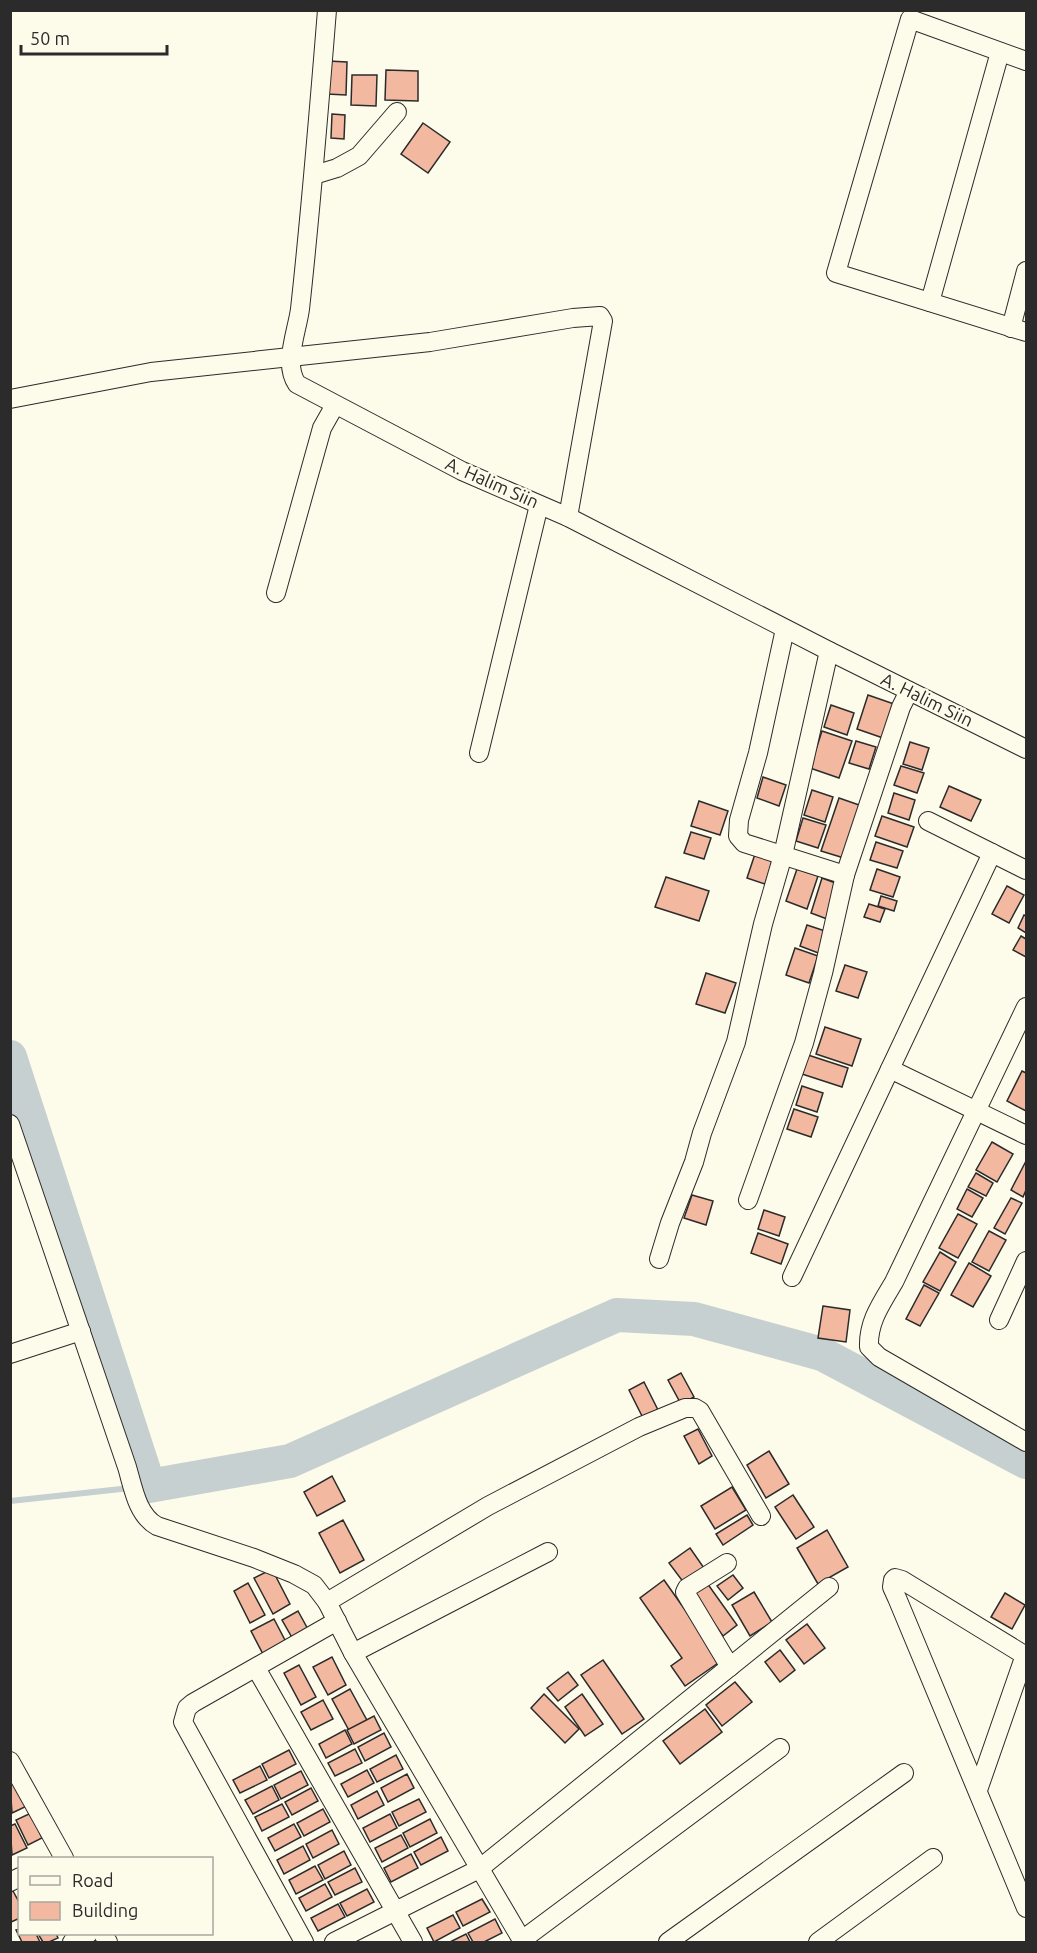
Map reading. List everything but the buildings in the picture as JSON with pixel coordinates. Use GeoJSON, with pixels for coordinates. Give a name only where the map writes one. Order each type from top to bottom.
{"type":"FeatureCollection","features":[{"type":"Feature","properties":{"kind":"street","name":"A. Halim Siin"},"geometry":{"type":"LineString","coordinates":[[327,10],[314,175],[298,323],[291,357],[292,377],[297,384],[329,416],[568,517],[785,629],[1026,749]]}},
{"type":"Feature","properties":{"kind":"street"},"geometry":{"type":"LineString","coordinates":[[1026,61],[910,19],[836,273],[1019,330],[1026,271]]}},
{"type":"Feature","properties":{"kind":"street"},"geometry":{"type":"LineString","coordinates":[[930,302],[1000,52]]}},
{"type":"Feature","properties":{"kind":"street"},"geometry":{"type":"LineString","coordinates":[[314,175],[337,168],[359,156],[397,112]]}},
{"type":"Feature","properties":{"kind":"street"},"geometry":{"type":"LineString","coordinates":[[10,399],[151,372],[430,342],[596,315],[603,321],[568,517]]}},
{"type":"Feature","properties":{"kind":"street"},"geometry":{"type":"LineString","coordinates":[[276,593],[329,416]]}},
{"type":"Feature","properties":{"kind":"street"},"geometry":{"type":"LineString","coordinates":[[478,753],[539,505]]}},
{"type":"Feature","properties":{"kind":"street"},"geometry":{"type":"LineString","coordinates":[[785,629],[758,753],[740,819],[738,836],[744,843],[845,875]]}},
{"type":"Feature","properties":{"kind":"street"},"geometry":{"type":"LineString","coordinates":[[659,1259],[736,1042],[763,924],[783,855],[829,651]]}},
{"type":"Feature","properties":{"kind":"street"},"geometry":{"type":"LineString","coordinates":[[748,1200],[804,1043],[823,973],[845,875],[901,707],[909,691]]}},
{"type":"Feature","properties":{"kind":"street"},"geometry":{"type":"LineString","coordinates":[[928,821],[1026,870]]}},
{"type":"Feature","properties":{"kind":"street"},"geometry":{"type":"LineString","coordinates":[[792,1277],[992,853]]}},
{"type":"Feature","properties":{"kind":"street"},"geometry":{"type":"LineString","coordinates":[[1026,1007],[894,1282],[872,1319],[869,1336],[869,1347],[879,1357],[1026,1442]]}},
{"type":"Feature","properties":{"kind":"street"},"geometry":{"type":"LineString","coordinates":[[890,1069],[1026,1135]]}},
{"type":"Feature","properties":{"kind":"street"},"geometry":{"type":"LineString","coordinates":[[10,1124],[138,1503],[149,1521],[157,1526],[254,1558],[294,1574],[314,1585],[327,1602],[353,1653],[523,1941],[780,1749]]}},
{"type":"Feature","properties":{"kind":"street"},"geometry":{"type":"LineString","coordinates":[[999,1320],[1026,1261]]}},
{"type":"Feature","properties":{"kind":"street"},"geometry":{"type":"LineString","coordinates":[[10,1354],[81,1331]]}},
{"type":"Feature","properties":{"kind":"street"},"geometry":{"type":"LineString","coordinates":[[327,1602],[488,1506],[639,1427],[685,1408],[695,1408],[700,1411],[761,1516]]}},
{"type":"Feature","properties":{"kind":"street"},"geometry":{"type":"LineString","coordinates":[[353,1653],[548,1552]]}},
{"type":"Feature","properties":{"kind":"street"},"geometry":{"type":"LineString","coordinates":[[727,1563],[687,1588],[685,1592],[730,1667]]}},
{"type":"Feature","properties":{"kind":"street"},"geometry":{"type":"LineString","coordinates":[[978,1790],[1026,1655],[896,1578],[893,1580],[892,1587],[1026,1908]]}},
{"type":"Feature","properties":{"kind":"street"},"geometry":{"type":"LineString","coordinates":[[334,1942],[479,1869],[829,1587]]}},
{"type":"Feature","properties":{"kind":"street"},"geometry":{"type":"LineString","coordinates":[[304,1942],[183,1722],[187,1708],[193,1703],[337,1621]]}},
{"type":"Feature","properties":{"kind":"street"},"geometry":{"type":"LineString","coordinates":[[256,1668],[413,1942]]}},
{"type":"Feature","properties":{"kind":"street"},"geometry":{"type":"LineString","coordinates":[[12,1766],[60,1857]]}},
{"type":"Feature","properties":{"kind":"street"},"geometry":{"type":"LineString","coordinates":[[668,1942],[904,1773]]}},
{"type":"Feature","properties":{"kind":"street"},"geometry":{"type":"LineString","coordinates":[[818,1942],[933,1858]]}},
{"type":"Feature","properties":{"kind":"street"},"geometry":{"type":"LineString","coordinates":[[72,1942],[86,1935]]}},
{"type":"Feature","properties":{"kind":"waterway"},"geometry":{"type":"LineString","coordinates":[[10,1057],[149,1486],[290,1461],[617,1315],[694,1319],[822,1354],[1026,1462]]}},
{"type":"Feature","properties":{"kind":"waterway"},"geometry":{"type":"LineString","coordinates":[[10,1501],[149,1486]]}}]}
